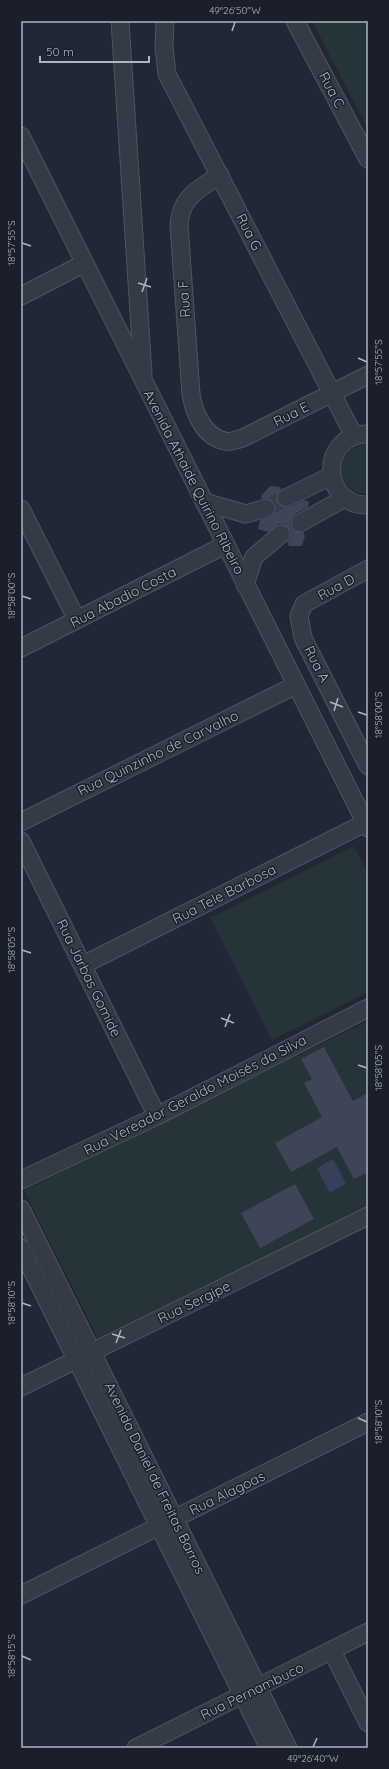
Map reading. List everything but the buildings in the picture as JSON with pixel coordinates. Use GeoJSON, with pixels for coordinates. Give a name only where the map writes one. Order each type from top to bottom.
{"type":"FeatureCollection","features":[{"type":"Feature","properties":{"kind":"street"},"geometry":{"type":"LineString","coordinates":[[120,21],[144,382]]}},
{"type":"Feature","properties":{"kind":"street","name":"Rua C"},"geometry":{"type":"LineString","coordinates":[[295,21],[368,160]]}},
{"type":"Feature","properties":{"kind":"street","name":"Rua G"},"geometry":{"type":"LineString","coordinates":[[165,22],[164,47],[167,74],[332,393],[361,435]]}},
{"type":"Feature","properties":{"kind":"street","name":"Avenida Athaide Quirino Ribeiro"},"geometry":{"type":"LineString","coordinates":[[21,136],[245,585],[367,825]]}},
{"type":"Feature","properties":{"kind":"street","name":"Rua F"},"geometry":{"type":"LineString","coordinates":[[212,437],[199,420],[194,408],[191,394],[179,225],[180,212],[186,200],[220,175]]}},
{"type":"Feature","properties":{"kind":"street"},"geometry":{"type":"LineString","coordinates":[[21,296],[84,263]]}},
{"type":"Feature","properties":{"kind":"street","name":"Rua E"},"geometry":{"type":"LineString","coordinates":[[212,437],[226,442],[243,438],[368,375]]}},
{"type":"Feature","properties":{"kind":"street"},"geometry":{"type":"LineString","coordinates":[[361,435],[343,442],[331,463],[332,476],[339,492],[345,498],[355,503],[368,504]]}},
{"type":"Feature","properties":{"kind":"street"},"geometry":{"type":"LineString","coordinates":[[286,498],[332,476]]}},
{"type":"Feature","properties":{"kind":"street"},"geometry":{"type":"LineString","coordinates":[[300,523],[345,498]]}},
{"type":"Feature","properties":{"kind":"street"},"geometry":{"type":"LineString","coordinates":[[204,502],[246,514],[266,508]]}},
{"type":"Feature","properties":{"kind":"street"},"geometry":{"type":"LineString","coordinates":[[21,508],[77,620]]}},
{"type":"Feature","properties":{"kind":"street"},"geometry":{"type":"LineString","coordinates":[[245,585],[254,557],[281,534]]}},
{"type":"Feature","properties":{"kind":"street","name":"Rua Abadio Costa"},"geometry":{"type":"LineString","coordinates":[[21,648],[225,545]]}},
{"type":"Feature","properties":{"kind":"street","name":"Rua D"},"geometry":{"type":"LineString","coordinates":[[304,604],[368,569]]}},
{"type":"Feature","properties":{"kind":"street","name":"Rua A"},"geometry":{"type":"LineString","coordinates":[[304,604],[299,616],[303,638],[368,766]]}},
{"type":"Feature","properties":{"kind":"street","name":"Rua Quinzinho de Carvalho"},"geometry":{"type":"LineString","coordinates":[[21,822],[296,685]]}},
{"type":"Feature","properties":{"kind":"street","name":"Rua Tele Barbosa"},"geometry":{"type":"LineString","coordinates":[[82,965],[367,825]]}},
{"type":"Feature","properties":{"kind":"street","name":"Rua Jarbas Gomide"},"geometry":{"type":"LineString","coordinates":[[21,841],[157,1116]]}},
{"type":"Feature","properties":{"kind":"street","name":"Rua Vereador Geraldo Moisés da Silva"},"geometry":{"type":"LineString","coordinates":[[21,1180],[157,1116],[368,1008]]}},
{"type":"Feature","properties":{"kind":"street","name":"Avenida Daniel de Freitas Barros"},"geometry":{"type":"LineString","coordinates":[[21,1209],[288,1748]]}},
{"type":"Feature","properties":{"kind":"street","name":"Rua Sergipe"},"geometry":{"type":"LineString","coordinates":[[21,1387],[368,1216]]}},
{"type":"Feature","properties":{"kind":"street","name":"Avenida Daniel de Freitas Barros"},"geometry":{"type":"LineString","coordinates":[[21,1248],[269,1748]]}},
{"type":"Feature","properties":{"kind":"street","name":"Rua Alagoas"},"geometry":{"type":"LineString","coordinates":[[21,1595],[368,1422]]}},
{"type":"Feature","properties":{"kind":"street","name":"Rua Pernambuco"},"geometry":{"type":"LineString","coordinates":[[136,1748],[368,1632]]}},
{"type":"Feature","properties":{"kind":"street"},"geometry":{"type":"LineString","coordinates":[[332,1651],[368,1723]]}},
{"type":"Feature","properties":{"kind":"shaded area"},"geometry":{"type":"Polygon","coordinates":[[[312,21],[368,21],[368,130],[312,21]]]}},
{"type":"Feature","properties":{"kind":"shaded area"},"geometry":{"type":"Polygon","coordinates":[[[362,445],[368,445],[368,494],[357,492],[349,487],[341,472],[341,464],[345,456],[352,450],[362,445]]]}},
{"type":"Feature","properties":{"kind":"shaded area"},"geometry":{"type":"Polygon","coordinates":[[[354,846],[368,873],[368,992],[272,1040],[210,918],[354,846]]]}},
{"type":"Feature","properties":{"kind":"shaded area"},"geometry":{"type":"Polygon","coordinates":[[[368,1021],[368,1205],[98,1338],[24,1190],[368,1021]]]}},
{"type":"Feature","properties":{"kind":"water"},"geometry":{"type":"Polygon","coordinates":[[[333,1159],[346,1184],[330,1193],[317,1168],[333,1159]]]}},
{"type":"Feature","properties":{"kind":"tunnel"},"geometry":{"type":"LineString","coordinates":[[266,508],[286,498]]}}]}
